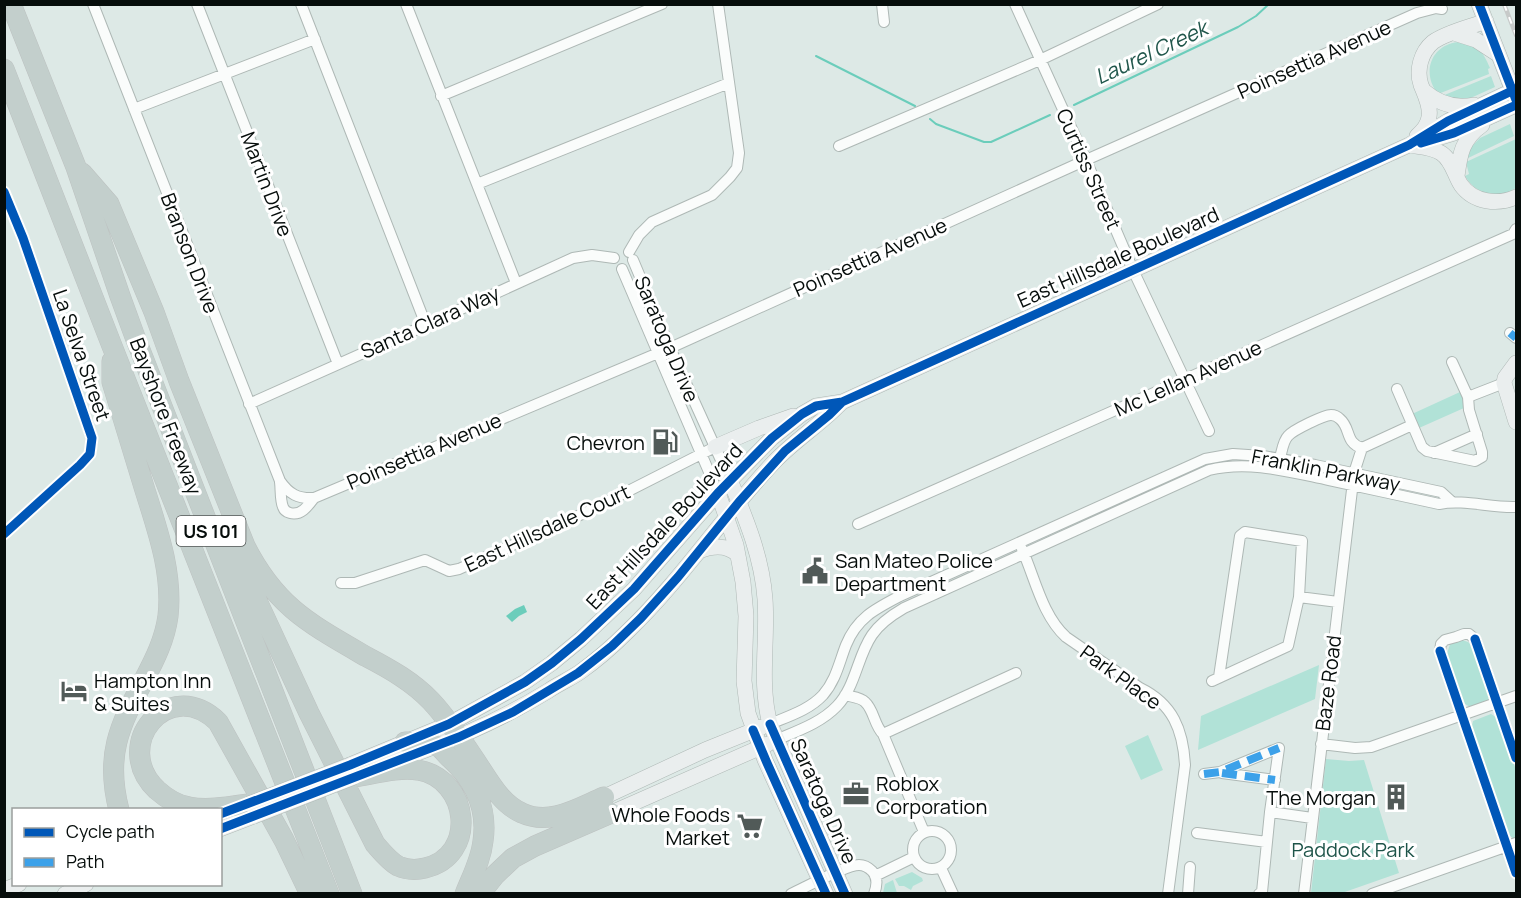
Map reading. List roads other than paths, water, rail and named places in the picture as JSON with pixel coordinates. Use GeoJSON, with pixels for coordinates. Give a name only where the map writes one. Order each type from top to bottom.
{"type":"FeatureCollection","features":[{"type":"Feature","properties":{"kind":"highway","name":"Bayshore Freeway"},"geometry":{"type":"LineString","coordinates":[[11,4],[76,167],[120,296],[352,894]]}},
{"type":"Feature","properties":{"kind":"highway","name":"Bayshore Freeway"},"geometry":{"type":"LineString","coordinates":[[4,69],[329,894]]}},
{"type":"Feature","properties":{"kind":"highway"},"geometry":{"type":"LineString","coordinates":[[76,167],[110,204],[240,534],[256,568],[276,594],[298,615],[409,682],[429,699],[454,730],[498,793],[512,808],[538,818],[549,818],[608,805]]}},
{"type":"Feature","properties":{"kind":"highway"},"geometry":{"type":"LineString","coordinates":[[112,346],[112,382],[164,556],[169,592],[168,618],[162,642],[124,717],[115,745],[113,773],[118,808]]}},
{"type":"Feature","properties":{"kind":"highway"},"geometry":{"type":"LineString","coordinates":[[184,463],[239,563],[309,713],[375,844],[398,866],[418,870],[439,863],[454,848],[460,831],[461,812],[454,793],[438,778],[417,770],[352,771]]}},
{"type":"Feature","properties":{"kind":"highway"},"geometry":{"type":"LineString","coordinates":[[212,808],[190,807],[171,800],[154,788],[142,769],[139,758],[142,736],[154,717],[170,708],[189,706],[200,709],[218,722],[279,831],[310,894]]}},
{"type":"Feature","properties":{"kind":"highway"},"geometry":{"type":"LineString","coordinates":[[405,742],[423,742],[437,746],[464,771],[477,792],[484,827],[482,851],[465,894]]}},
{"type":"Feature","properties":{"kind":"highway"},"geometry":{"type":"LineString","coordinates":[[480,894],[513,858],[608,805]]}},
{"type":"Feature","properties":{"kind":"highway"},"geometry":{"type":"LineString","coordinates":[[222,809],[251,810]]}},
{"type":"Feature","properties":{"kind":"main road"},"geometry":{"type":"LineString","coordinates":[[1479,4],[1513,85],[1516,100]]}},
{"type":"Feature","properties":{"kind":"main road"},"geometry":{"type":"LineString","coordinates":[[1409,145],[1424,129],[1430,111],[1421,83],[1419,70],[1421,59],[1432,44],[1440,38],[1486,21]]}},
{"type":"Feature","properties":{"kind":"main road"},"geometry":{"type":"LineString","coordinates":[[1454,33],[1480,43],[1499,55]]}},
{"type":"Feature","properties":{"kind":"main road","name":"East Hillsdale Boulevard"},"geometry":{"type":"LineString","coordinates":[[1493,108],[1513,85]]}},
{"type":"Feature","properties":{"kind":"main road"},"geometry":{"type":"LineString","coordinates":[[1424,91],[1438,101],[1457,107],[1493,108]]}},
{"type":"Feature","properties":{"kind":"main road","name":"East Hillsdale Boulevard"},"geometry":{"type":"LineString","coordinates":[[222,828],[251,810],[352,771],[437,746],[454,730],[552,663],[609,615],[647,576],[730,480],[772,438],[816,406],[842,402],[1409,145],[1448,121],[1493,108],[1516,105]]}},
{"type":"Feature","properties":{"kind":"main road"},"geometry":{"type":"LineString","coordinates":[[1457,176],[1461,152],[1468,138],[1493,108]]}},
{"type":"Feature","properties":{"kind":"main road"},"geometry":{"type":"LineString","coordinates":[[1409,145],[1427,147],[1440,152],[1461,185],[1482,199],[1501,202],[1516,197]]}},
{"type":"Feature","properties":{"kind":"main road"},"geometry":{"type":"LineString","coordinates":[[1516,363],[1504,383],[1516,422]]}},
{"type":"Feature","properties":{"kind":"main road","name":"East Hillsdale Boulevard"},"geometry":{"type":"LineString","coordinates":[[352,771],[405,742],[513,712],[578,673],[628,632],[784,451],[842,402]]}},
{"type":"Feature","properties":{"kind":"main road"},"geometry":{"type":"LineString","coordinates":[[715,447],[759,428],[802,414]]}},
{"type":"Feature","properties":{"kind":"main road","name":"Saratoga Drive"},"geometry":{"type":"LineString","coordinates":[[730,480],[757,551],[763,581],[766,616],[764,680],[770,724],[845,894]]}},
{"type":"Feature","properties":{"kind":"main road","name":"Saratoga Drive"},"geometry":{"type":"LineString","coordinates":[[718,493],[738,555],[745,608],[745,696],[748,713],[760,748],[823,887]]}},
{"type":"Feature","properties":{"kind":"main road"},"geometry":{"type":"LineString","coordinates":[[699,551],[711,547],[725,548],[734,550],[738,555]]}},
{"type":"Feature","properties":{"kind":"main road"},"geometry":{"type":"LineString","coordinates":[[608,805],[705,750],[770,724]]}},
{"type":"Feature","properties":{"kind":"main road"},"geometry":{"type":"LineString","coordinates":[[608,805],[776,740]]}},
{"type":"Feature","properties":{"kind":"main road","name":"East Hillsdale Boulevard"},"geometry":{"type":"LineString","coordinates":[[222,814],[251,810]]}},
{"type":"Feature","properties":{"kind":"main road"},"geometry":{"type":"LineString","coordinates":[[65,894],[84,886]]}},
{"type":"Feature","properties":{"kind":"street","name":"Branson Drive"},"geometry":{"type":"LineString","coordinates":[[93,4],[280,481],[286,490],[295,496]]}},
{"type":"Feature","properties":{"kind":"street","name":"Martin Drive"},"geometry":{"type":"LineString","coordinates":[[197,4],[338,364]]}},
{"type":"Feature","properties":{"kind":"street"},"geometry":{"type":"LineString","coordinates":[[301,4],[426,326]]}},
{"type":"Feature","properties":{"kind":"street"},"geometry":{"type":"LineString","coordinates":[[441,96],[662,4]]}},
{"type":"Feature","properties":{"kind":"street"},"geometry":{"type":"LineString","coordinates":[[631,256],[624,250],[620,251],[614,258],[616,265],[622,269],[629,267],[639,235],[652,222],[712,195],[737,168],[739,153],[718,4]]}},
{"type":"Feature","properties":{"kind":"street"},"geometry":{"type":"LineString","coordinates":[[882,4],[884,22]]}},
{"type":"Feature","properties":{"kind":"street","name":"Curtiss Street"},"geometry":{"type":"LineString","coordinates":[[1015,4],[1133,270],[1209,431]]}},
{"type":"Feature","properties":{"kind":"street"},"geometry":{"type":"LineString","coordinates":[[839,146],[1040,60],[1158,4]]}},
{"type":"Feature","properties":{"kind":"street"},"geometry":{"type":"LineString","coordinates":[[406,5],[516,283]]}},
{"type":"Feature","properties":{"kind":"street","name":"Poinsettia Avenue"},"geometry":{"type":"LineString","coordinates":[[295,496],[314,498],[670,348],[1417,13],[1436,8],[1442,9]]}},
{"type":"Feature","properties":{"kind":"street"},"geometry":{"type":"LineString","coordinates":[[134,109],[315,39]]}},
{"type":"Feature","properties":{"kind":"street"},"geometry":{"type":"LineString","coordinates":[[477,184],[729,83]]}},
{"type":"Feature","properties":{"kind":"street","name":"La Selva Street"},"geometry":{"type":"LineString","coordinates":[[4,534],[80,465],[90,454],[92,438],[23,238],[5,194]]}},
{"type":"Feature","properties":{"kind":"street","name":"Mc Lellan Avenue"},"geometry":{"type":"LineString","coordinates":[[858,524],[1513,234],[1516,229]]}},
{"type":"Feature","properties":{"kind":"street","name":"Santa Clara Way"},"geometry":{"type":"LineString","coordinates":[[249,404],[573,258],[592,255],[614,258]]}},
{"type":"Feature","properties":{"kind":"street","name":"Saratoga Drive"},"geometry":{"type":"LineString","coordinates":[[631,256],[730,480]]}},
{"type":"Feature","properties":{"kind":"street","name":"Saratoga Drive"},"geometry":{"type":"LineString","coordinates":[[622,269],[718,493]]}},
{"type":"Feature","properties":{"kind":"street"},"geometry":{"type":"LineString","coordinates":[[1397,389],[1422,447],[1434,453],[1475,461],[1482,457],[1482,452],[1469,410],[1468,397],[1452,362]]}},
{"type":"Feature","properties":{"kind":"street"},"geometry":{"type":"LineString","coordinates":[[1468,397],[1504,383]]}},
{"type":"Feature","properties":{"kind":"street"},"geometry":{"type":"LineString","coordinates":[[1280,458],[1286,437],[1327,416],[1333,415],[1343,421],[1351,440],[1356,446],[1362,448],[1412,425]]}},
{"type":"Feature","properties":{"kind":"street"},"geometry":{"type":"LineString","coordinates":[[1434,453],[1477,434]]}},
{"type":"Feature","properties":{"kind":"street","name":"East Hillsdale Court"},"geometry":{"type":"LineString","coordinates":[[340,584],[355,583],[425,560],[449,571],[459,569],[589,511],[715,447]]}},
{"type":"Feature","properties":{"kind":"street","name":"Baze Road"},"geometry":{"type":"LineString","coordinates":[[1304,894],[1353,479],[1362,448]]}},
{"type":"Feature","properties":{"kind":"street","name":"Franklin Parkway"},"geometry":{"type":"LineString","coordinates":[[1036,542],[1205,459],[1233,454],[1280,458],[1438,504],[1452,501],[1516,507]]}},
{"type":"Feature","properties":{"kind":"street","name":"Franklin Parkway"},"geometry":{"type":"LineString","coordinates":[[1036,542],[1209,470],[1222,467],[1234,465],[1261,467],[1353,479]]}},
{"type":"Feature","properties":{"kind":"street"},"geometry":{"type":"LineString","coordinates":[[280,481],[282,504],[286,512],[291,514],[301,512],[314,498]]}},
{"type":"Feature","properties":{"kind":"street"},"geometry":{"type":"LineString","coordinates":[[1245,532],[1302,541],[1299,597],[1288,646],[1216,679],[1240,536],[1245,532]]}},
{"type":"Feature","properties":{"kind":"street"},"geometry":{"type":"LineString","coordinates":[[770,724],[808,707],[825,692],[838,671],[855,628],[860,621],[875,610],[900,596],[1019,543],[1036,542]]}},
{"type":"Feature","properties":{"kind":"street"},"geometry":{"type":"LineString","coordinates":[[776,740],[830,713],[851,685],[872,634],[891,616],[1024,554],[1036,542]]}},
{"type":"Feature","properties":{"kind":"street","name":"Park Place"},"geometry":{"type":"LineString","coordinates":[[1019,543],[1057,629],[1074,643],[1151,693],[1173,717],[1181,732],[1185,765],[1168,894]]}},
{"type":"Feature","properties":{"kind":"street"},"geometry":{"type":"LineString","coordinates":[[1299,597],[1338,602]]}},
{"type":"Feature","properties":{"kind":"street"},"geometry":{"type":"LineString","coordinates":[[1516,758],[1475,639],[1469,634],[1464,634],[1444,640],[1440,651],[1512,844],[1516,873]]}},
{"type":"Feature","properties":{"kind":"street"},"geometry":{"type":"LineString","coordinates":[[883,734],[1016,674]]}},
{"type":"Feature","properties":{"kind":"street"},"geometry":{"type":"LineString","coordinates":[[845,695],[865,702],[883,734],[924,832]]}},
{"type":"Feature","properties":{"kind":"street"},"geometry":{"type":"LineString","coordinates":[[1321,744],[1355,748],[1371,747],[1516,696]]}},
{"type":"Feature","properties":{"kind":"street"},"geometry":{"type":"LineString","coordinates":[[1204,774],[1220,772],[1280,748],[1270,812],[1262,891],[1259,894]]}},
{"type":"Feature","properties":{"kind":"street"},"geometry":{"type":"LineString","coordinates":[[1220,772],[1275,780]]}},
{"type":"Feature","properties":{"kind":"street"},"geometry":{"type":"LineString","coordinates":[[1270,812],[1312,818]]}},
{"type":"Feature","properties":{"kind":"street"},"geometry":{"type":"LineString","coordinates":[[924,832],[939,832],[950,842],[951,857],[941,868],[925,868],[914,857],[914,843],[924,832]]}},
{"type":"Feature","properties":{"kind":"street"},"geometry":{"type":"LineString","coordinates":[[1197,833],[1267,842]]}},
{"type":"Feature","properties":{"kind":"street"},"geometry":{"type":"LineString","coordinates":[[1372,894],[1402,888],[1512,844]]}},
{"type":"Feature","properties":{"kind":"street"},"geometry":{"type":"LineString","coordinates":[[876,876],[914,857]]}},
{"type":"Feature","properties":{"kind":"street"},"geometry":{"type":"LineString","coordinates":[[791,894],[823,887],[836,873],[851,867],[863,866],[876,876],[874,894]]}},
{"type":"Feature","properties":{"kind":"street"},"geometry":{"type":"LineString","coordinates":[[1188,894],[1190,867]]}},
{"type":"Feature","properties":{"kind":"street"},"geometry":{"type":"LineString","coordinates":[[941,868],[953,894]]}},
{"type":"Feature","properties":{"kind":"waterway","name":"Laurel Creek"},"geometry":{"type":"LineString","coordinates":[[1074,105],[1238,27],[1256,16],[1269,4]]}},
{"type":"Feature","properties":{"kind":"waterway","name":"Laurel Creek"},"geometry":{"type":"LineString","coordinates":[[816,56],[915,106]]}},
{"type":"Feature","properties":{"kind":"waterway","name":"Laurel Creek"},"geometry":{"type":"LineString","coordinates":[[930,119],[936,124],[984,142],[991,142],[1050,115]]}},
{"type":"Feature","properties":{"kind":"railway"},"geometry":{"type":"LineString","coordinates":[[1504,4],[1516,35]]}},
{"type":"Feature","properties":{"kind":"place","name":"Chevron"},"geometry":{"type":"Point","coordinates":[665,442]}},
{"type":"Feature","properties":{"kind":"place","name":"San Mateo Police Department"},"geometry":{"type":"Point","coordinates":[815,571]}},
{"type":"Feature","properties":{"kind":"place","name":"Hampton Inn & Suites"},"geometry":{"type":"Point","coordinates":[74,691]}},
{"type":"Feature","properties":{"kind":"place","name":"Roblox Corporation"},"geometry":{"type":"Point","coordinates":[856,794]}},
{"type":"Feature","properties":{"kind":"place","name":"The Morgan"},"geometry":{"type":"Point","coordinates":[1396,797]}},
{"type":"Feature","properties":{"kind":"place","name":"Whole Foods Market"},"geometry":{"type":"Point","coordinates":[750,826]}},
{"type":"Feature","properties":{"kind":"park label","name":"Paddock Park"},"geometry":{"type":"Point","coordinates":[1353,849]}}]}
